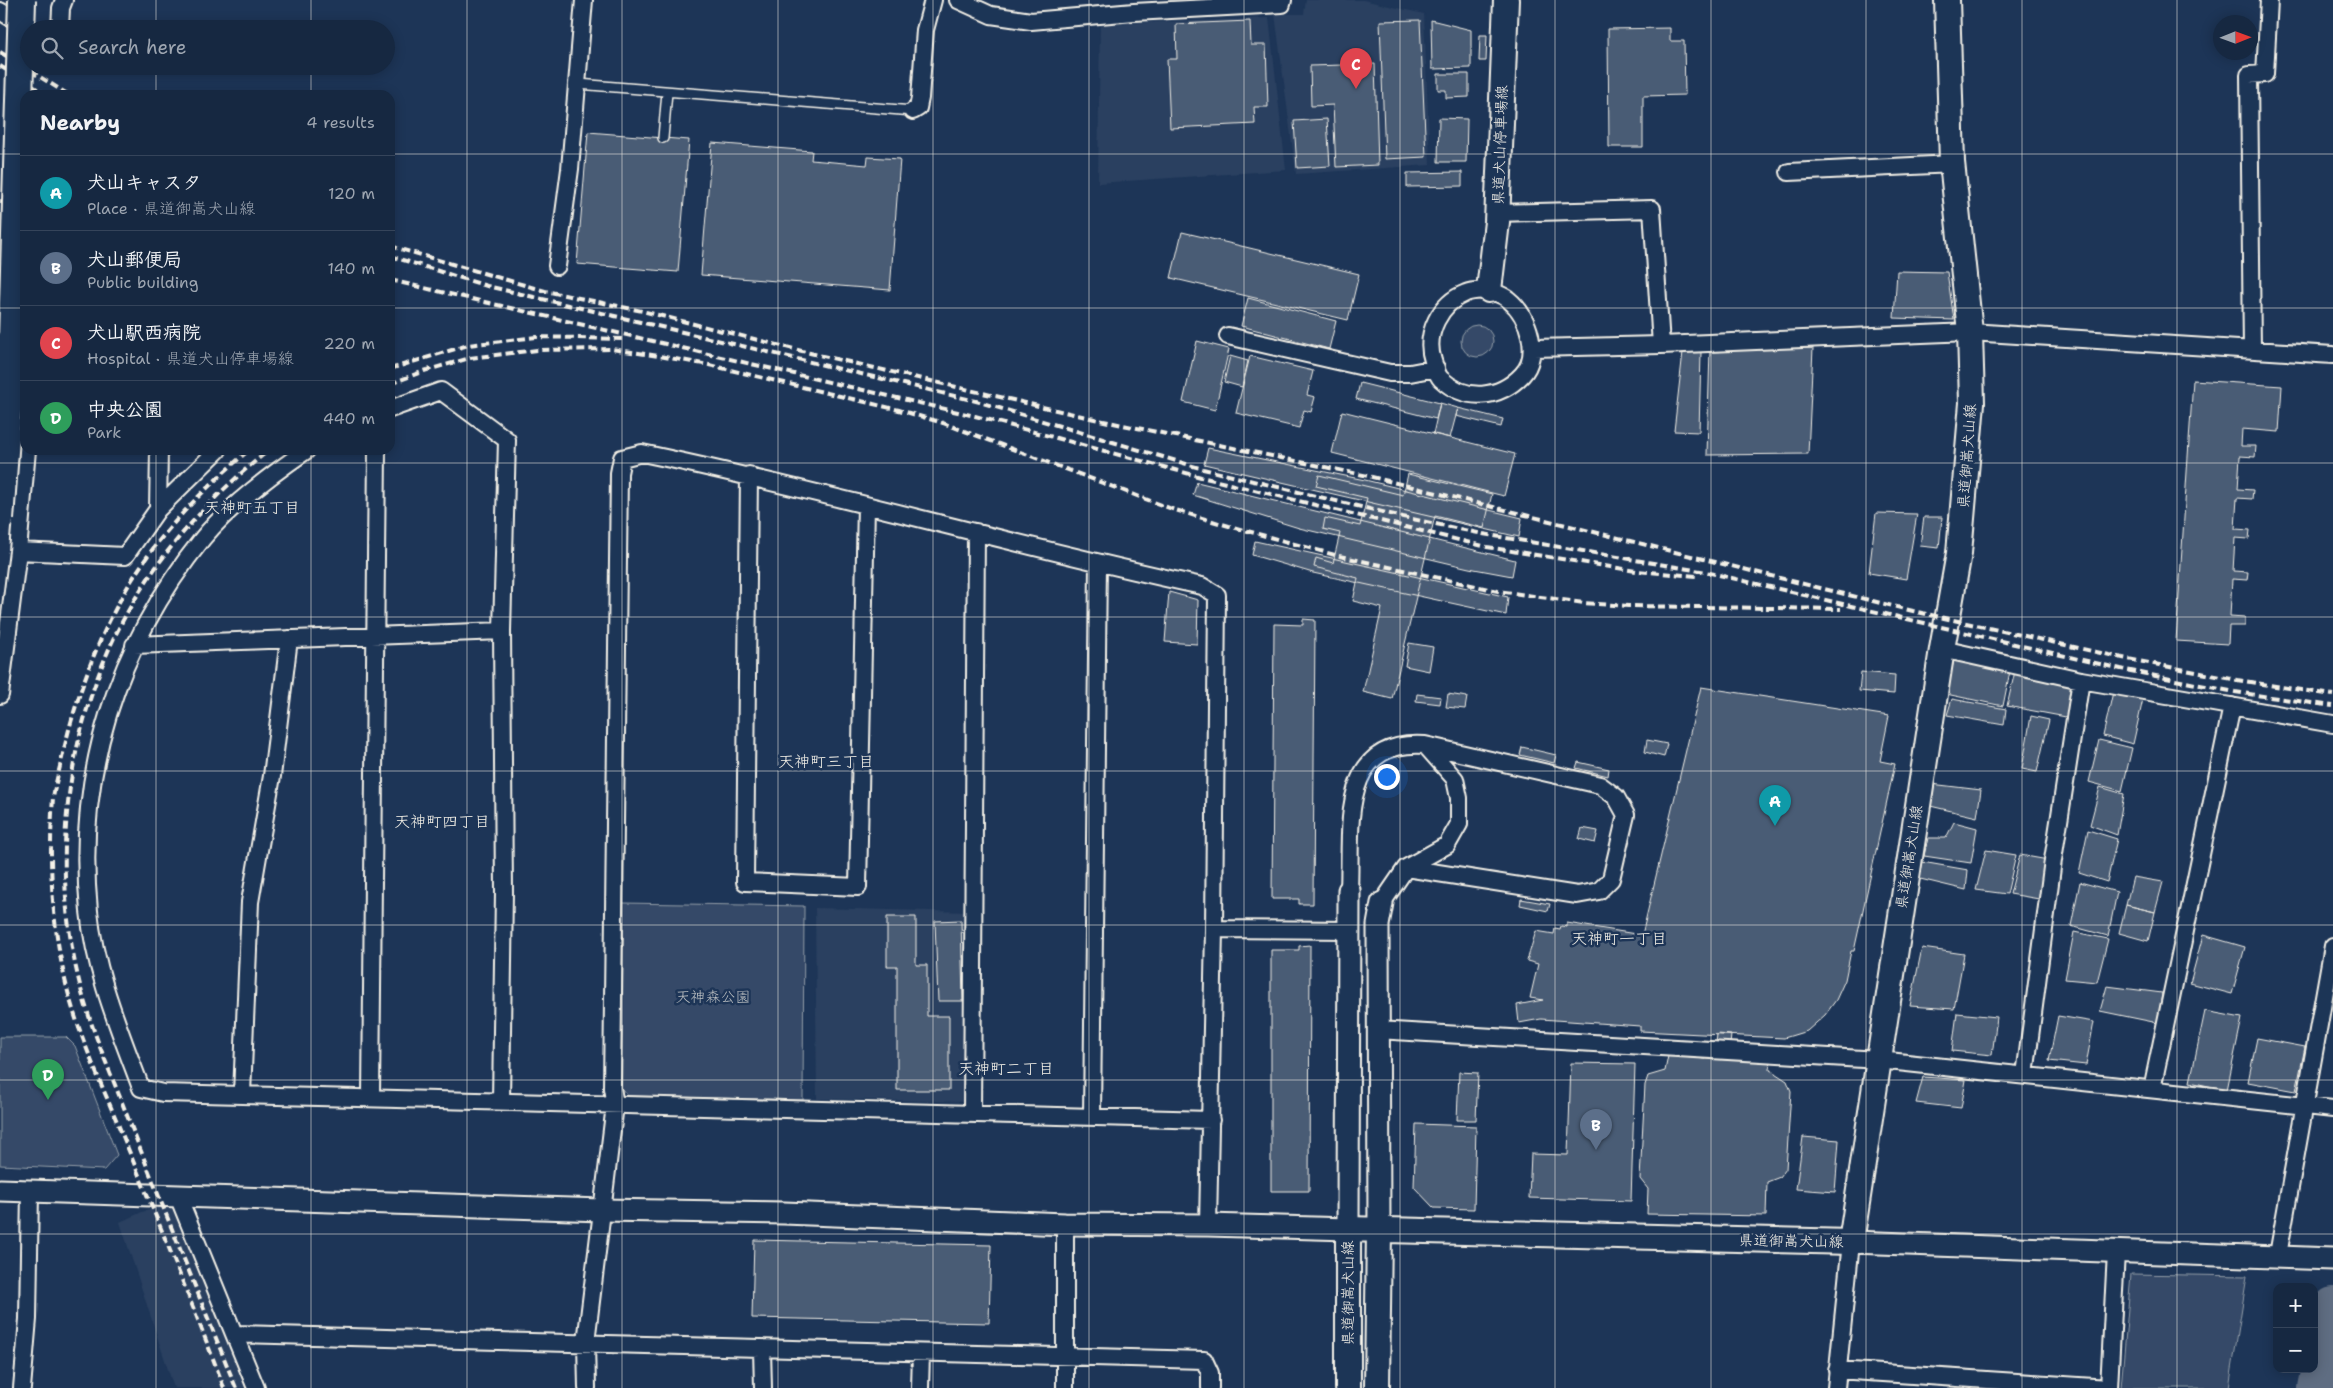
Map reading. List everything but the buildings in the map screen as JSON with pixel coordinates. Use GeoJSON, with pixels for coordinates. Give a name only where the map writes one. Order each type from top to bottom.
{"type":"FeatureCollection","features":[{"type":"Feature","properties":{"kind":"main road"},"geometry":{"type":"LineString","coordinates":[[21,20],[22,0]]}},
{"type":"Feature","properties":{"kind":"main road","name":"県道犬山停車場線"},"geometry":{"type":"LineString","coordinates":[[1489,290],[1498,213],[1506,0]]}},
{"type":"Feature","properties":{"kind":"main road","name":"県道御嵩犬山線"},"geometry":{"type":"LineString","coordinates":[[1348,1388],[1348,1229],[1851,1242],[1892,964],[1942,649],[1960,553],[1972,403],[1970,332],[1953,164],[1947,0]]}},
{"type":"Feature","properties":{"kind":"main road"},"geometry":{"type":"LineString","coordinates":[[0,519],[11,370],[20,67]]}},
{"type":"Feature","properties":{"kind":"main road","name":"県道御嵩犬山線"},"geometry":{"type":"LineString","coordinates":[[1377,1388],[1379,1230]]}},
{"type":"Feature","properties":{"kind":"street"},"geometry":{"type":"LineString","coordinates":[[557,266],[570,168],[584,0]]}},
{"type":"Feature","properties":{"kind":"street"},"geometry":{"type":"LineString","coordinates":[[913,111],[918,108],[920,98],[925,30],[933,0]]}},
{"type":"Feature","properties":{"kind":"street"},"geometry":{"type":"LineString","coordinates":[[958,0],[991,15],[1031,21],[1134,12],[1282,4],[1283,0]]}},
{"type":"Feature","properties":{"kind":"street"},"geometry":{"type":"LineString","coordinates":[[2252,350],[2249,76],[2265,74],[2269,0]]}},
{"type":"Feature","properties":{"kind":"street"},"geometry":{"type":"LineString","coordinates":[[60,20],[61,3]]}},
{"type":"Feature","properties":{"kind":"street"},"geometry":{"type":"LineString","coordinates":[[0,11],[20,23]]}},
{"type":"Feature","properties":{"kind":"street"},"geometry":{"type":"LineString","coordinates":[[1789,172],[1953,164]]}},
{"type":"Feature","properties":{"kind":"street"},"geometry":{"type":"LineString","coordinates":[[1498,213],[1652,209],[1661,345]]}},
{"type":"Feature","properties":{"kind":"street"},"geometry":{"type":"LineString","coordinates":[[0,243],[20,244]]}},
{"type":"Feature","properties":{"kind":"street"},"geometry":{"type":"LineString","coordinates":[[1489,290],[1509,300],[1527,324],[1533,348],[1525,372],[1511,386],[1488,396],[1462,392],[1439,378],[1430,353],[1433,325],[1446,306],[1466,293],[1489,290]]}},
{"type":"Feature","properties":{"kind":"street"},"geometry":{"type":"LineString","coordinates":[[1533,348],[1661,345],[1970,332],[2333,355]]}},
{"type":"Feature","properties":{"kind":"street"},"geometry":{"type":"LineString","coordinates":[[1228,336],[1390,372],[1410,373],[1436,368]]}},
{"type":"Feature","properties":{"kind":"street"},"geometry":{"type":"LineString","coordinates":[[395,407],[441,391],[508,440],[502,631],[504,892],[501,1102]]}},
{"type":"Feature","properties":{"kind":"street"},"geometry":{"type":"LineString","coordinates":[[587,1388],[586,1342],[615,1105],[612,1088],[613,914],[618,473],[622,458],[642,453],[749,475],[1098,564],[1202,586],[1217,595],[1214,929],[1208,1225]]}},
{"type":"Feature","properties":{"kind":"street"},"geometry":{"type":"LineString","coordinates":[[0,694],[18,551],[27,455]]}},
{"type":"Feature","properties":{"kind":"street"},"geometry":{"type":"LineString","coordinates":[[158,509],[159,455]]}},
{"type":"Feature","properties":{"kind":"street"},"geometry":{"type":"LineString","coordinates":[[18,551],[125,556],[158,509],[213,455]]}},
{"type":"Feature","properties":{"kind":"street"},"geometry":{"type":"LineString","coordinates":[[299,455],[263,480],[204,536],[175,576],[134,645],[108,714],[91,780],[86,840],[89,912],[101,978],[142,1088],[163,1093],[1210,1120]]}},
{"type":"Feature","properties":{"kind":"street"},"geometry":{"type":"LineString","coordinates":[[371,1097],[377,455]]}},
{"type":"Feature","properties":{"kind":"street"},"geometry":{"type":"LineString","coordinates":[[749,475],[745,882],[858,887],[866,506]]}},
{"type":"Feature","properties":{"kind":"street"},"geometry":{"type":"LineString","coordinates":[[972,1114],[976,532]]}},
{"type":"Feature","properties":{"kind":"street"},"geometry":{"type":"LineString","coordinates":[[1092,1117],[1098,564]]}},
{"type":"Feature","properties":{"kind":"street"},"geometry":{"type":"LineString","coordinates":[[134,645],[375,634],[502,631]]}},
{"type":"Feature","properties":{"kind":"street"},"geometry":{"type":"LineString","coordinates":[[242,1094],[250,902],[272,776],[289,639]]}},
{"type":"Feature","properties":{"kind":"street"},"geometry":{"type":"LineString","coordinates":[[1942,649],[2081,680],[2333,724]]}},
{"type":"Feature","properties":{"kind":"street"},"geometry":{"type":"LineString","coordinates":[[2025,1075],[2052,860],[2081,680]]}},
{"type":"Feature","properties":{"kind":"street"},"geometry":{"type":"LineString","coordinates":[[2152,1089],[2232,706]]}},
{"type":"Feature","properties":{"kind":"street"},"geometry":{"type":"LineString","coordinates":[[0,1190],[602,1210],[784,1213],[1065,1224],[1208,1225],[1348,1229],[1349,890],[1354,791],[1363,769],[1388,748],[1412,744],[1425,745],[1600,785],[1616,797],[1626,815],[1611,879],[1599,891],[1577,894],[1406,868]]}},
{"type":"Feature","properties":{"kind":"street"},"geometry":{"type":"LineString","coordinates":[[1379,1230],[1377,1030],[1378,925],[1382,902],[1406,868],[1447,844],[1458,824],[1459,798],[1455,779],[1425,745]]}},
{"type":"Feature","properties":{"kind":"street"},"geometry":{"type":"LineString","coordinates":[[1214,929],[1350,930]]}},
{"type":"Feature","properties":{"kind":"street"},"geometry":{"type":"LineString","coordinates":[[2278,1255],[2308,1106],[2333,946]]}},
{"type":"Feature","properties":{"kind":"street"},"geometry":{"type":"LineString","coordinates":[[1377,1030],[1879,1060],[2333,1108]]}},
{"type":"Feature","properties":{"kind":"street"},"geometry":{"type":"LineString","coordinates":[[22,1388],[28,1319],[30,1190]]}},
{"type":"Feature","properties":{"kind":"street"},"geometry":{"type":"LineString","coordinates":[[178,1196],[229,1326],[236,1334],[256,1388]]}},
{"type":"Feature","properties":{"kind":"street"},"geometry":{"type":"LineString","coordinates":[[1065,1224],[1065,1388]]}},
{"type":"Feature","properties":{"kind":"street"},"geometry":{"type":"LineString","coordinates":[[1836,1388],[1851,1242],[2116,1252],[2278,1255],[2333,1259]]}},
{"type":"Feature","properties":{"kind":"street"},"geometry":{"type":"LineString","coordinates":[[1837,1370],[1974,1383],[2109,1388],[2116,1252]]}},
{"type":"Feature","properties":{"kind":"street"},"geometry":{"type":"LineString","coordinates":[[236,1334],[586,1342],[921,1354],[1204,1360],[1210,1373],[1210,1388]]}},
{"type":"Feature","properties":{"kind":"street"},"geometry":{"type":"LineString","coordinates":[[762,1349],[763,1388]]}},
{"type":"Feature","properties":{"kind":"street"},"geometry":{"type":"LineString","coordinates":[[920,1388],[921,1354]]}},
{"type":"Feature","properties":{"kind":"lane"},"geometry":{"type":"LineString","coordinates":[[578,84],[913,111]]}},
{"type":"Feature","properties":{"kind":"lane"},"geometry":{"type":"LineString","coordinates":[[663,138],[667,92]]}},
{"type":"Feature","properties":{"kind":"shaded area"},"geometry":{"type":"Polygon","coordinates":[[[1306,0],[1363,0],[1424,14],[1430,165],[1296,174],[1275,14],[1304,14],[1306,0]]]}},
{"type":"Feature","properties":{"kind":"shaded area"},"geometry":{"type":"Polygon","coordinates":[[[1269,18],[1286,170],[1098,183],[1100,24],[1269,18]]]}},
{"type":"Feature","properties":{"kind":"shaded area"},"geometry":{"type":"Polygon","coordinates":[[[815,908],[969,912],[971,1102],[817,1099],[815,908]]]}},
{"type":"Feature","properties":{"kind":"shaded area"},"geometry":{"type":"Polygon","coordinates":[[[172,1203],[248,1388],[174,1388],[120,1222],[142,1212],[172,1203]]]}},
{"type":"Feature","properties":{"kind":"green space"},"geometry":{"type":"Polygon","coordinates":[[[1477,325],[1483,326],[1488,330],[1492,335],[1492,347],[1488,352],[1483,356],[1477,357],[1471,356],[1466,352],[1462,347],[1461,341],[1462,335],[1466,330],[1471,326],[1477,325]]]}},
{"type":"Feature","properties":{"kind":"green space","name":"天神森公園"},"geometry":{"type":"Polygon","coordinates":[[[623,903],[804,906],[803,1100],[628,1096],[621,1088],[623,903]]]}},
{"type":"Feature","properties":{"kind":"green space"},"geometry":{"type":"Polygon","coordinates":[[[0,1037],[66,1037],[75,1046],[117,1155],[104,1170],[0,1165],[0,1037]]]}},
{"type":"Feature","properties":{"kind":"green space"},"geometry":{"type":"Polygon","coordinates":[[[2131,1274],[2247,1276],[2229,1388],[2121,1388],[2131,1274]]]}},
{"type":"Feature","properties":{"kind":"waterway"},"geometry":{"type":"LineString","coordinates":[[2317,1388],[2333,1306]]}},
{"type":"Feature","properties":{"kind":"railway"},"geometry":{"type":"LineString","coordinates":[[0,52],[20,64]]}},
{"type":"Feature","properties":{"kind":"railway"},"geometry":{"type":"LineString","coordinates":[[0,66],[39,90]]}},
{"type":"Feature","properties":{"kind":"railway"},"geometry":{"type":"LineString","coordinates":[[37,75],[61,90]]}},
{"type":"Feature","properties":{"kind":"railway"},"geometry":{"type":"LineString","coordinates":[[0,201],[20,203]]}},
{"type":"Feature","properties":{"kind":"railway"},"geometry":{"type":"LineString","coordinates":[[395,247],[545,291],[642,311],[810,353],[1099,420],[1368,476],[1913,611],[2123,658],[2237,680],[2333,695]]}},
{"type":"Feature","properties":{"kind":"railway"},"geometry":{"type":"LineString","coordinates":[[395,258],[487,286],[976,401],[1203,469],[1403,517],[1483,534],[1706,572],[2121,669],[2235,692],[2333,706]]}},
{"type":"Feature","properties":{"kind":"railway"},"geometry":{"type":"LineString","coordinates":[[395,281],[975,416],[1201,477],[1487,547],[1636,571],[1697,576]]}},
{"type":"Feature","properties":{"kind":"railway"},"geometry":{"type":"LineString","coordinates":[[395,367],[468,345],[536,337],[623,339]]}},
{"type":"Feature","properties":{"kind":"railway"},"geometry":{"type":"LineString","coordinates":[[395,382],[424,371],[470,358],[537,350],[611,349],[659,356],[709,365],[899,410],[943,423],[1172,509],[1335,555],[1498,591],[1584,603],[1628,606],[1841,609]]}},
{"type":"Feature","properties":{"kind":"railway"},"geometry":{"type":"LineString","coordinates":[[224,1388],[91,1059],[72,1006],[58,942],[52,894],[51,846],[53,798],[70,728],[89,667],[115,609],[131,581],[168,530],[207,488],[243,455]]}},
{"type":"Feature","properties":{"kind":"railway"},"geometry":{"type":"LineString","coordinates":[[236,1388],[141,1152],[89,1016],[70,938],[65,850],[74,762],[84,718],[98,676],[115,636],[129,609],[162,558],[223,490],[263,455]]}},
{"type":"Feature","properties":{"kind":"place","name":"犬山駅西病院"},"geometry":{"type":"Point","coordinates":[1356,89]}},
{"type":"Feature","properties":{"kind":"place","name":"犬山キャスタ"},"geometry":{"type":"Point","coordinates":[1775,826]}},
{"type":"Feature","properties":{"kind":"place","name":"中央公園"},"geometry":{"type":"Point","coordinates":[48,1100]}},
{"type":"Feature","properties":{"kind":"place","name":"犬山郵便局"},"geometry":{"type":"Point","coordinates":[1596,1150]}},
{"type":"Feature","properties":{"kind":"district","name":"天神町五丁目"},"geometry":{"type":"Point","coordinates":[252,507]}},
{"type":"Feature","properties":{"kind":"district","name":"天神町三丁目"},"geometry":{"type":"Point","coordinates":[826,761]}},
{"type":"Feature","properties":{"kind":"district","name":"天神町四丁目"},"geometry":{"type":"Point","coordinates":[442,821]}},
{"type":"Feature","properties":{"kind":"district","name":"天神町一丁目"},"geometry":{"type":"Point","coordinates":[1619,938]}},
{"type":"Feature","properties":{"kind":"district","name":"天神町二丁目"},"geometry":{"type":"Point","coordinates":[1006,1068]}}]}
